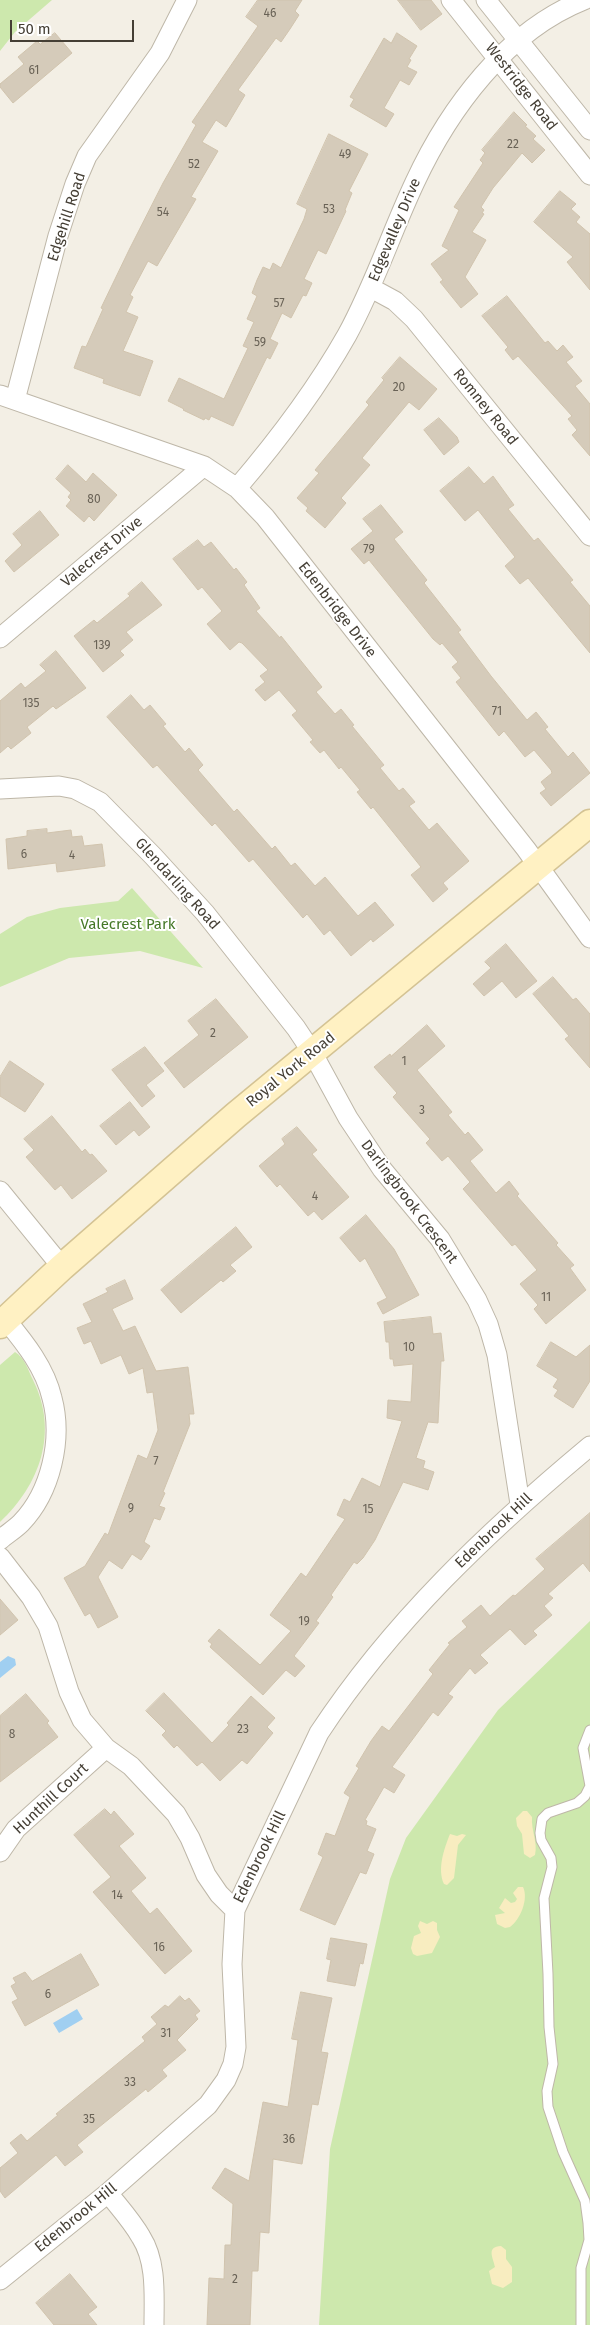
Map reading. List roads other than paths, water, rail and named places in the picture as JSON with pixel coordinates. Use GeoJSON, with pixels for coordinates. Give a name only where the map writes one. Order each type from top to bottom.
{"type":"FeatureCollection","features":[{"type":"Feature","properties":{"kind":"main road","name":"Royal York Road"},"geometry":{"type":"LineString","coordinates":[[3,1322],[62,1267],[236,1115],[590,823]]}},
{"type":"Feature","properties":{"kind":"street","name":"Edgehill Road"},"geometry":{"type":"LineString","coordinates":[[8,397],[75,184],[87,156],[160,53],[187,0]]}},
{"type":"Feature","properties":{"kind":"street","name":"Westridge Road"},"geometry":{"type":"LineString","coordinates":[[451,0],[590,175]]}},
{"type":"Feature","properties":{"kind":"street","name":"Westridge Road"},"geometry":{"type":"LineString","coordinates":[[486,0],[590,130]]}},
{"type":"Feature","properties":{"kind":"street","name":"Edgevalley Drive"},"geometry":{"type":"LineString","coordinates":[[237,488],[298,413],[346,336],[370,288],[415,182],[436,140],[475,85],[518,40],[551,17],[584,0]]}},
{"type":"Feature","properties":{"kind":"street","name":"Romney Road"},"geometry":{"type":"LineString","coordinates":[[370,288],[395,301],[414,319],[590,536]]}},
{"type":"Feature","properties":{"kind":"street","name":"Edenbridge Drive"},"geometry":{"type":"LineString","coordinates":[[8,397],[204,466],[237,488],[265,517],[526,849],[590,938]]}},
{"type":"Feature","properties":{"kind":"street","name":"Valecrest Drive"},"geometry":{"type":"LineString","coordinates":[[0,638],[204,466]]}},
{"type":"Feature","properties":{"kind":"street","name":"Glendarling Road"},"geometry":{"type":"LineString","coordinates":[[0,789],[59,786],[75,789],[100,802],[153,856],[204,913],[262,984],[312,1052]]}},
{"type":"Feature","properties":{"kind":"street","name":"Darlingbrook Crescent"},"geometry":{"type":"LineString","coordinates":[[312,1052],[348,1118],[382,1169],[440,1239],[458,1265],[481,1308],[497,1355],[520,1504]]}},
{"type":"Feature","properties":{"kind":"street"},"geometry":{"type":"LineString","coordinates":[[0,1191],[62,1267]]}},
{"type":"Feature","properties":{"kind":"street"},"geometry":{"type":"LineString","coordinates":[[0,1540],[21,1522],[34,1506],[48,1476],[56,1443],[57,1421],[49,1390],[25,1343],[3,1322]]}},
{"type":"Feature","properties":{"kind":"street","name":"Edenbrook Hill"},"geometry":{"type":"LineString","coordinates":[[0,2280],[108,2193],[208,2105],[226,2080],[236,2046],[232,1964],[235,1910],[319,1733],[337,1706],[408,1616],[520,1504],[590,1446]]}},
{"type":"Feature","properties":{"kind":"street"},"geometry":{"type":"LineString","coordinates":[[0,1557],[31,1596],[48,1626],[69,1692],[82,1720],[106,1748],[131,1766],[176,1814],[190,1838],[206,1875],[219,1894],[235,1910]]}},
{"type":"Feature","properties":{"kind":"street","name":"Hunthill Court"},"geometry":{"type":"LineString","coordinates":[[0,1852],[16,1829],[106,1748]]}},
{"type":"Feature","properties":{"kind":"street"},"geometry":{"type":"LineString","coordinates":[[108,2193],[142,2238],[148,2252],[153,2275],[154,2325]]}},
{"type":"Feature","properties":{"kind":"lane"},"geometry":{"type":"LineString","coordinates":[[581,2325],[581,2268],[590,2240],[588,2206],[562,2152],[548,2107],[547,2091],[553,2064],[548,2027],[548,1974],[544,1905],[552,1867],[551,1858],[541,1840],[540,1833],[542,1819],[548,1813],[577,1803],[585,1796],[590,1786],[583,1748],[590,1730]]}},
{"type":"Feature","properties":{"kind":"water"},"geometry":{"type":"Polygon","coordinates":[[[8,1656],[15,1659],[16,1665],[0,1678],[0,1662],[8,1656]]]}},
{"type":"Feature","properties":{"kind":"water"},"geometry":{"type":"Polygon","coordinates":[[[77,2009],[83,2019],[59,2033],[53,2023],[77,2009]]]}},
{"type":"Feature","properties":{"kind":"park label","name":"Valecrest Park"},"geometry":{"type":"Point","coordinates":[128,925]}}]}
